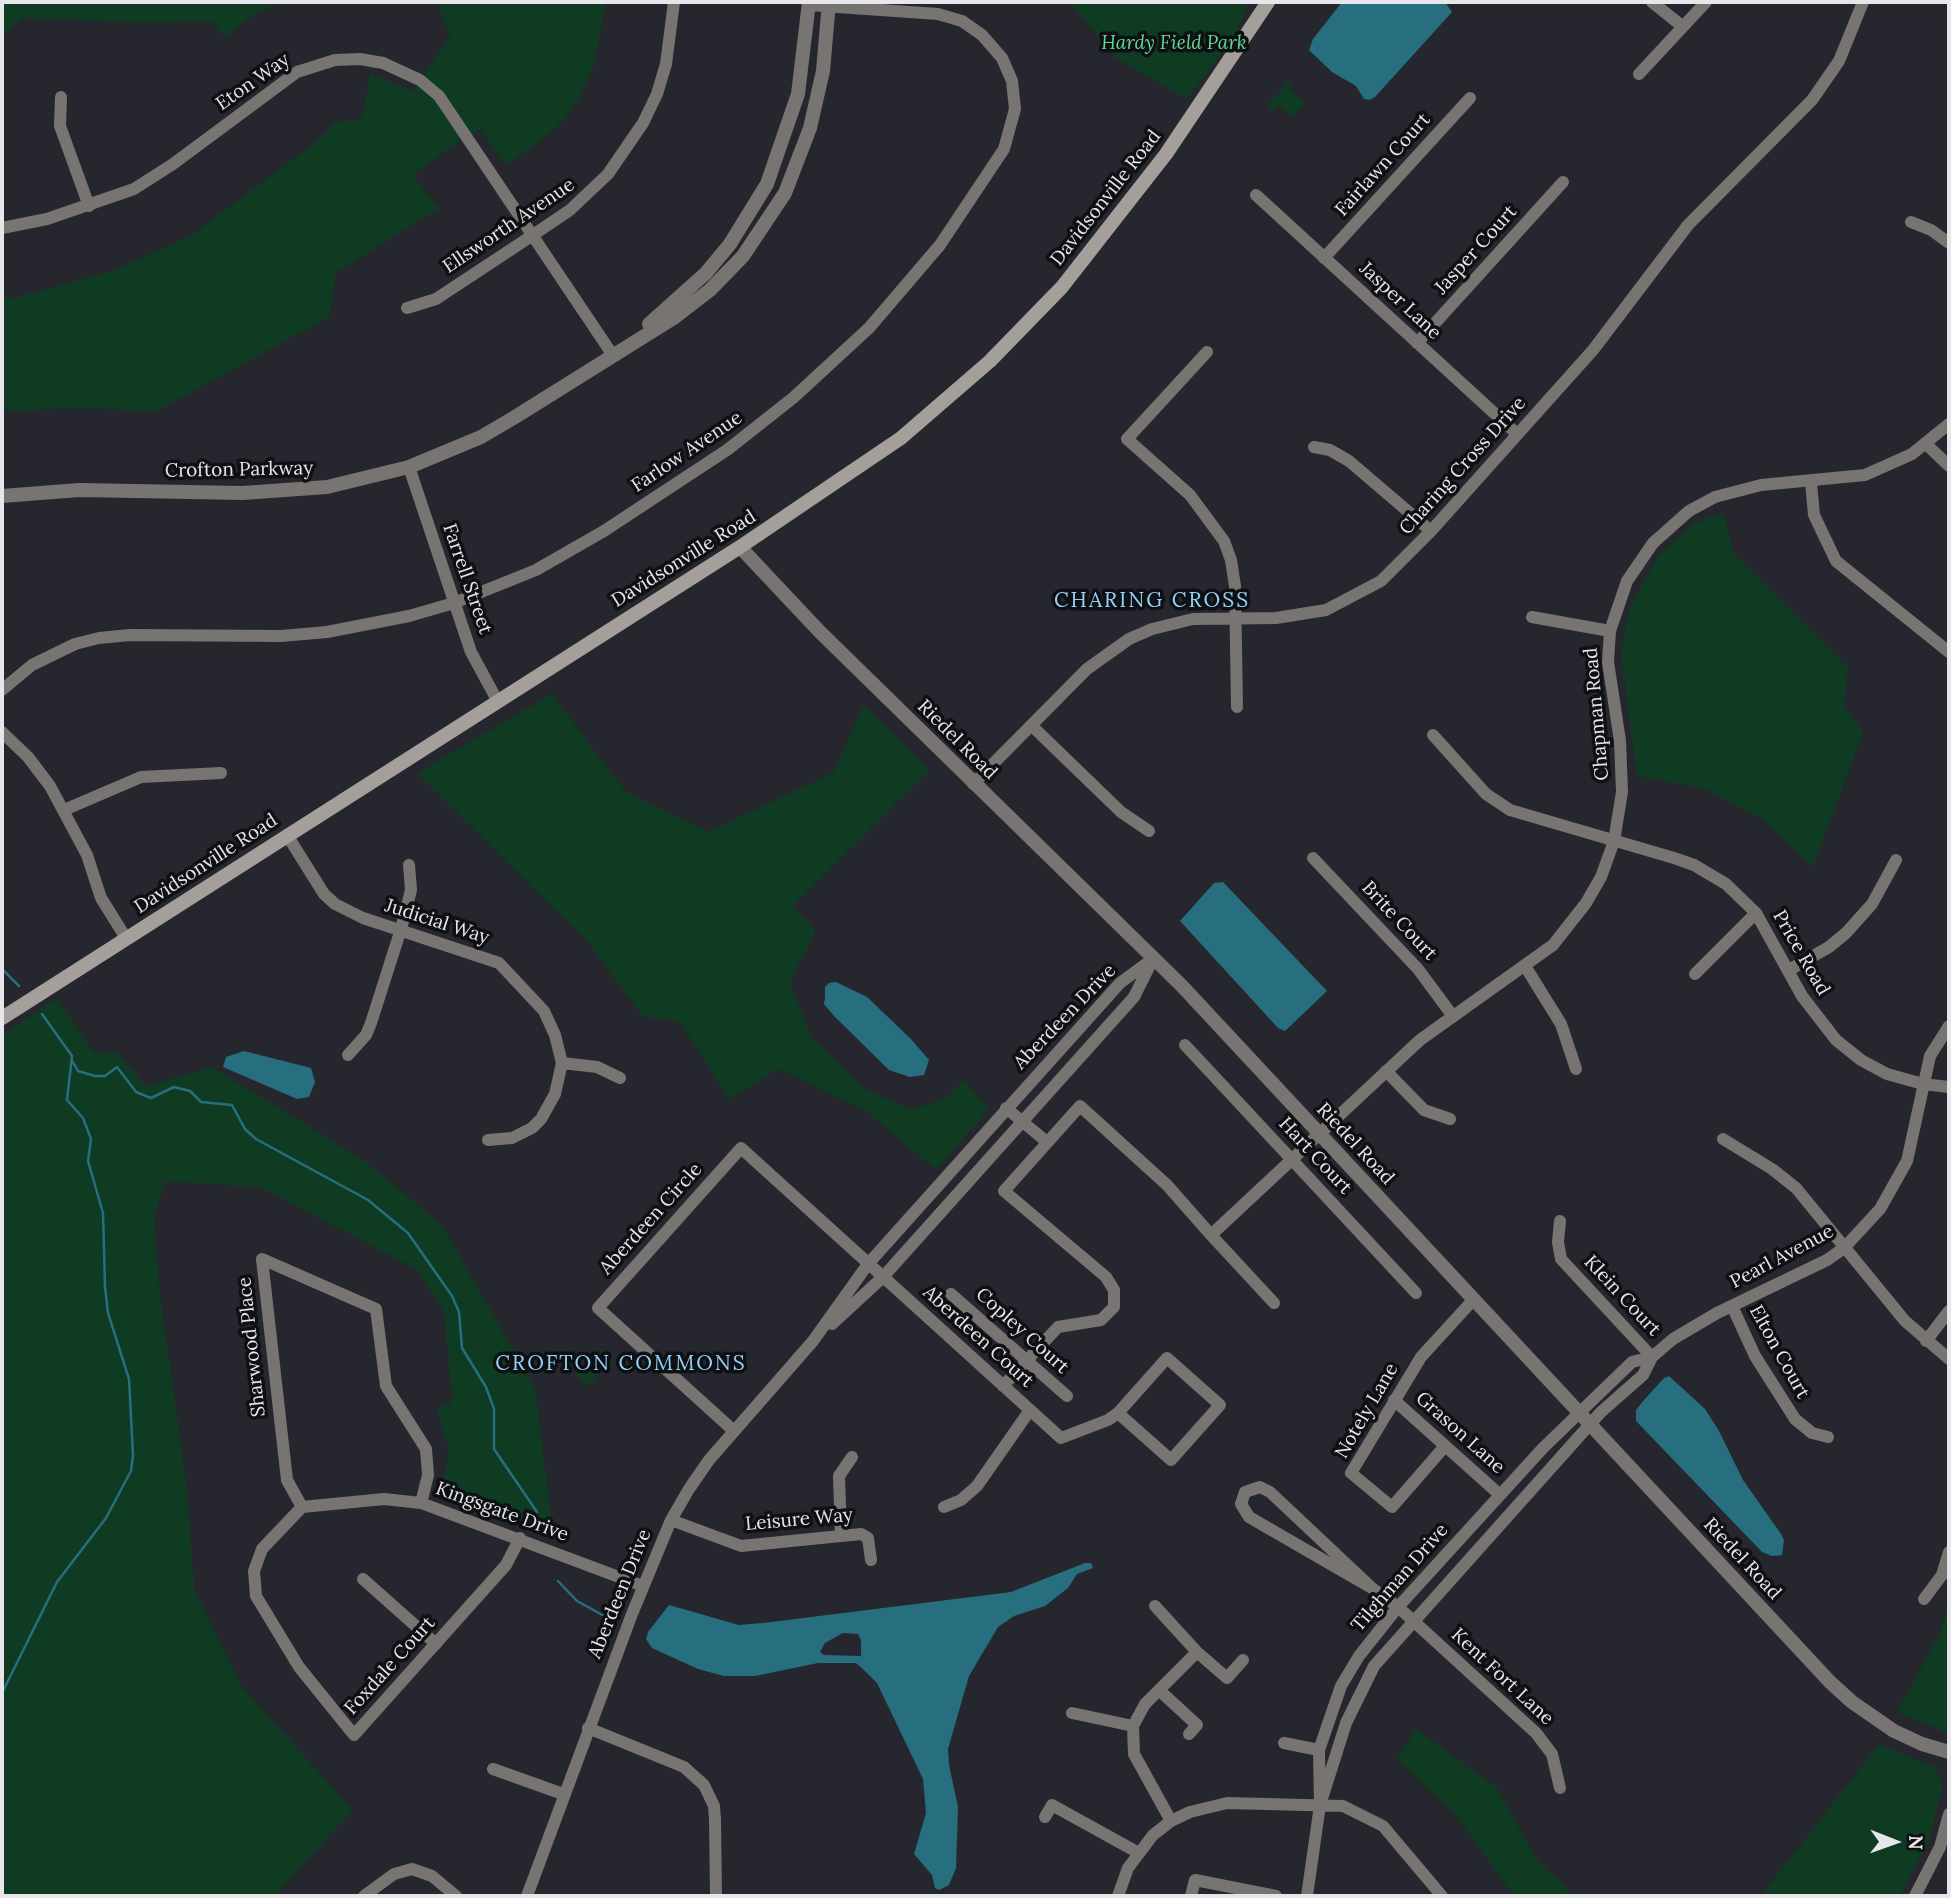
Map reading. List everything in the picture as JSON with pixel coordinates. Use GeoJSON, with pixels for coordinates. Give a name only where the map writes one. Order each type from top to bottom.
{"type":"FeatureCollection","features":[{"type":"Feature","properties":{"kind":"main road","name":"Davidsonville Road"},"geometry":{"type":"LineString","coordinates":[[2,1018],[740,547],[901,438],[954,394],[1030,322],[1078,268],[1166,154],[1268,2]]}},
{"type":"Feature","properties":{"kind":"street","name":"Ellsworth Avenue"},"geometry":{"type":"LineString","coordinates":[[407,308],[436,299],[591,193],[633,141],[657,94],[666,64],[674,2]]}},
{"type":"Feature","properties":{"kind":"street"},"geometry":{"type":"LineString","coordinates":[[1652,2],[1682,26]]}},
{"type":"Feature","properties":{"kind":"street"},"geometry":{"type":"LineString","coordinates":[[1639,74],[1706,2]]}},
{"type":"Feature","properties":{"kind":"street","name":"Charing Cross Drive"},"geometry":{"type":"LineString","coordinates":[[974,784],[1087,669],[1129,639],[1171,623],[1304,615],[1346,602],[1381,581],[1431,531],[1593,350],[1688,225],[1812,100],[1839,61],[1863,2]]}},
{"type":"Feature","properties":{"kind":"street","name":"Farlow Avenue"},"geometry":{"type":"LineString","coordinates":[[2,690],[32,665],[75,644],[99,638],[130,635],[281,636],[327,632],[409,616],[454,603],[536,570],[576,548],[727,450],[828,369],[906,288],[965,210],[1004,149],[1015,109],[1012,81],[1002,58],[982,35],[962,21],[938,13],[809,3]]}},
{"type":"Feature","properties":{"kind":"street","name":"Crofton Parkway"},"geometry":{"type":"LineString","coordinates":[[612,354],[669,308],[706,273],[751,215],[767,184],[791,122],[804,68],[809,3]]}},
{"type":"Feature","properties":{"kind":"street","name":"Crofton Parkway"},"geometry":{"type":"LineString","coordinates":[[2,496],[79,490],[287,492],[327,487],[408,467],[481,437],[675,317],[710,290],[743,256],[785,193],[810,128],[818,99],[829,4]]}},
{"type":"Feature","properties":{"kind":"street","name":"Eton Way"},"geometry":{"type":"LineString","coordinates":[[2,228],[47,219],[134,189],[164,171],[297,72],[335,60],[360,59],[403,71],[439,96],[612,354]]}},
{"type":"Feature","properties":{"kind":"street"},"geometry":{"type":"LineString","coordinates":[[61,97],[60,126],[89,206]]}},
{"type":"Feature","properties":{"kind":"street","name":"Fairlawn Court"},"geometry":{"type":"LineString","coordinates":[[1324,258],[1470,98]]}},
{"type":"Feature","properties":{"kind":"street","name":"Jasper Court"},"geometry":{"type":"LineString","coordinates":[[1417,343],[1563,182]]}},
{"type":"Feature","properties":{"kind":"street","name":"Jasper Lane"},"geometry":{"type":"LineString","coordinates":[[1256,195],[1517,434]]}},
{"type":"Feature","properties":{"kind":"street"},"geometry":{"type":"LineString","coordinates":[[1911,222],[1921,225],[1949,243]]}},
{"type":"Feature","properties":{"kind":"street"},"geometry":{"type":"LineString","coordinates":[[1207,352],[1127,439],[1190,495],[1219,533],[1231,560],[1236,618],[1237,708]]}},
{"type":"Feature","properties":{"kind":"street","name":"Chapman Road"},"geometry":{"type":"LineString","coordinates":[[1211,1235],[1319,1133],[1452,1015],[1553,945],[1572,924],[1601,877],[1615,841],[1622,773],[1608,662],[1610,631],[1616,605],[1653,543],[1689,511],[1715,497],[1738,489],[1865,475],[1927,445],[1949,424]]}},
{"type":"Feature","properties":{"kind":"street"},"geometry":{"type":"LineString","coordinates":[[1927,445],[1949,466]]}},
{"type":"Feature","properties":{"kind":"street"},"geometry":{"type":"LineString","coordinates":[[1314,447],[1330,450],[1349,461],[1431,531]]}},
{"type":"Feature","properties":{"kind":"street","name":"Farrell Street"},"geometry":{"type":"LineString","coordinates":[[408,467],[477,665],[497,700]]}},
{"type":"Feature","properties":{"kind":"street"},"geometry":{"type":"LineString","coordinates":[[1811,483],[1814,515],[1836,561],[1949,652]]}},
{"type":"Feature","properties":{"kind":"street","name":"Riedel Road"},"geometry":{"type":"LineString","coordinates":[[740,547],[820,632],[1154,958],[1852,1702],[1894,1731],[1922,1744],[1949,1752]]}},
{"type":"Feature","properties":{"kind":"street"},"geometry":{"type":"LineString","coordinates":[[1532,617],[1610,631]]}},
{"type":"Feature","properties":{"kind":"street"},"geometry":{"type":"LineString","coordinates":[[1032,726],[1121,812],[1150,831]]}},
{"type":"Feature","properties":{"kind":"street"},"geometry":{"type":"LineString","coordinates":[[2,732],[39,772],[64,810],[86,855],[101,898],[126,938]]}},
{"type":"Feature","properties":{"kind":"street","name":"Price Road"},"geometry":{"type":"LineString","coordinates":[[1433,734],[1481,789],[1506,808],[1524,816],[1694,865],[1726,884],[1756,913],[1816,1017],[1836,1040],[1861,1060],[1887,1074],[1923,1084],[1949,1087]]}},
{"type":"Feature","properties":{"kind":"street"},"geometry":{"type":"LineString","coordinates":[[64,810],[141,777],[221,774]]}},
{"type":"Feature","properties":{"kind":"street","name":"Judicial Way"},"geometry":{"type":"LineString","coordinates":[[287,835],[324,894],[335,904],[362,918],[486,957],[509,970],[544,1011],[555,1034],[562,1063],[555,1094],[541,1119],[512,1138],[488,1140]]}},
{"type":"Feature","properties":{"kind":"street","name":"Brite Court"},"geometry":{"type":"LineString","coordinates":[[1313,858],[1430,983],[1452,1015]]}},
{"type":"Feature","properties":{"kind":"street"},"geometry":{"type":"LineString","coordinates":[[1788,970],[1829,947],[1846,933],[1872,904],[1896,860]]}},
{"type":"Feature","properties":{"kind":"street"},"geometry":{"type":"LineString","coordinates":[[348,1055],[366,1035],[371,1023],[410,900],[409,864]]}},
{"type":"Feature","properties":{"kind":"street"},"geometry":{"type":"LineString","coordinates":[[1695,974],[1756,913]]}},
{"type":"Feature","properties":{"kind":"street","name":"Aberdeen Drive"},"geometry":{"type":"LineString","coordinates":[[527,1896],[643,1586],[671,1520],[709,1460],[813,1341],[868,1264],[1006,1108],[1120,983],[1154,958]]}},
{"type":"Feature","properties":{"kind":"street","name":"Aberdeen Drive"},"geometry":{"type":"LineString","coordinates":[[813,1341],[883,1277],[1023,1122],[1134,997],[1154,958]]}},
{"type":"Feature","properties":{"kind":"street"},"geometry":{"type":"LineString","coordinates":[[1525,966],[1561,1024],[1576,1069]]}},
{"type":"Feature","properties":{"kind":"street","name":"Pearl Avenue"},"geometry":{"type":"LineString","coordinates":[[1592,1425],[1643,1375],[1653,1357],[1673,1339],[1732,1306],[1805,1271],[1844,1248],[1866,1227],[1895,1186],[1913,1140],[1923,1084],[1934,1046],[1949,1026]]}},
{"type":"Feature","properties":{"kind":"street","name":"Hart Court"},"geometry":{"type":"LineString","coordinates":[[1185,1045],[1416,1293]]}},
{"type":"Feature","properties":{"kind":"street"},"geometry":{"type":"LineString","coordinates":[[562,1063],[597,1067],[620,1078]]}},
{"type":"Feature","properties":{"kind":"street"},"geometry":{"type":"LineString","coordinates":[[1387,1071],[1424,1110],[1450,1119]]}},
{"type":"Feature","properties":{"kind":"street"},"geometry":{"type":"LineString","coordinates":[[1003,1386],[1058,1327],[1107,1317],[1115,1299],[1106,1277],[1004,1191],[1080,1106],[1167,1185],[1273,1303]]}},
{"type":"Feature","properties":{"kind":"street"},"geometry":{"type":"LineString","coordinates":[[1006,1108],[1047,1142]]}},
{"type":"Feature","properties":{"kind":"street"},"geometry":{"type":"LineString","coordinates":[[1723,1139],[1785,1178],[1905,1321],[1949,1359]]}},
{"type":"Feature","properties":{"kind":"street","name":"Aberdeen Circle"},"geometry":{"type":"LineString","coordinates":[[734,1431],[598,1308],[741,1147],[868,1264]]}},
{"type":"Feature","properties":{"kind":"street","name":"Klein Court"},"geometry":{"type":"LineString","coordinates":[[1560,1221],[1558,1242],[1561,1259],[1653,1357]]}},
{"type":"Feature","properties":{"kind":"street","name":"Sharwood Place"},"geometry":{"type":"LineString","coordinates":[[302,1507],[287,1480],[262,1259],[376,1309],[386,1386],[421,1437],[426,1449],[428,1475],[421,1503]]}},
{"type":"Feature","properties":{"kind":"street","name":"Aberdeen Court"},"geometry":{"type":"LineString","coordinates":[[868,1264],[1061,1438],[1108,1420],[1118,1413]]}},
{"type":"Feature","properties":{"kind":"street","name":"Copley Court"},"geometry":{"type":"LineString","coordinates":[[951,1294],[1067,1396]]}},
{"type":"Feature","properties":{"kind":"street","name":"Notely Lane"},"geometry":{"type":"LineString","coordinates":[[1445,1446],[1392,1507],[1351,1473],[1394,1400],[1438,1335],[1474,1299]]}},
{"type":"Feature","properties":{"kind":"street","name":"Elton Court"},"geometry":{"type":"LineString","coordinates":[[1732,1306],[1755,1356],[1795,1419],[1812,1433],[1828,1437]]}},
{"type":"Feature","properties":{"kind":"street"},"geometry":{"type":"LineString","coordinates":[[1926,1341],[1949,1311]]}},
{"type":"Feature","properties":{"kind":"street","name":"Pearl Avenue"},"geometry":{"type":"LineString","coordinates":[[1580,1413],[1632,1362],[1653,1357]]}},
{"type":"Feature","properties":{"kind":"street"},"geometry":{"type":"LineString","coordinates":[[1167,1358],[1220,1405],[1171,1460],[1118,1413],[1167,1358]]}},
{"type":"Feature","properties":{"kind":"street","name":"Grason Lane"},"geometry":{"type":"LineString","coordinates":[[1394,1400],[1499,1494]]}},
{"type":"Feature","properties":{"kind":"street"},"geometry":{"type":"LineString","coordinates":[[944,1507],[961,1500],[977,1486],[1030,1410]]}},
{"type":"Feature","properties":{"kind":"street","name":"Tilghman Drive"},"geometry":{"type":"LineString","coordinates":[[1307,1896],[1320,1805],[1319,1750],[1341,1686],[1373,1635],[1499,1494],[1580,1413]]}},
{"type":"Feature","properties":{"kind":"street","name":"Tilghman Drive"},"geometry":{"type":"LineString","coordinates":[[1320,1805],[1358,1694],[1374,1666],[1592,1425]]}},
{"type":"Feature","properties":{"kind":"street"},"geometry":{"type":"LineString","coordinates":[[841,1535],[839,1476],[852,1457]]}},
{"type":"Feature","properties":{"kind":"street"},"geometry":{"type":"LineString","coordinates":[[1260,1487],[1270,1492],[1372,1588],[1249,1517],[1241,1504],[1245,1492],[1260,1487]]}},
{"type":"Feature","properties":{"kind":"street","name":"Kingsgate Drive"},"geometry":{"type":"LineString","coordinates":[[302,1507],[384,1499],[421,1503],[643,1586]]}},
{"type":"Feature","properties":{"kind":"street","name":"Foxdale Court"},"geometry":{"type":"LineString","coordinates":[[302,1507],[262,1549],[254,1571],[256,1596],[299,1667],[354,1735],[506,1566],[520,1538]]}},
{"type":"Feature","properties":{"kind":"street","name":"Leisure Way"},"geometry":{"type":"LineString","coordinates":[[671,1520],[741,1546],[841,1535],[866,1535],[870,1560]]}},
{"type":"Feature","properties":{"kind":"street"},"geometry":{"type":"LineString","coordinates":[[1924,1599],[1942,1575],[1949,1552]]}},
{"type":"Feature","properties":{"kind":"street"},"geometry":{"type":"LineString","coordinates":[[362,1579],[436,1644]]}},
{"type":"Feature","properties":{"kind":"street","name":"Kent Fort Lane"},"geometry":{"type":"LineString","coordinates":[[1372,1588],[1413,1620],[1546,1744],[1555,1764],[1560,1788]]}},
{"type":"Feature","properties":{"kind":"street"},"geometry":{"type":"LineString","coordinates":[[1155,1606],[1197,1652],[1227,1678],[1242,1660]]}},
{"type":"Feature","properties":{"kind":"street"},"geometry":{"type":"LineString","coordinates":[[1171,1821],[1134,1754],[1133,1726],[1145,1704],[1197,1652]]}},
{"type":"Feature","properties":{"kind":"street"},"geometry":{"type":"LineString","coordinates":[[1160,1690],[1197,1725],[1189,1734]]}},
{"type":"Feature","properties":{"kind":"street"},"geometry":{"type":"LineString","coordinates":[[1072,1713],[1133,1726]]}},
{"type":"Feature","properties":{"kind":"street"},"geometry":{"type":"LineString","coordinates":[[588,1728],[684,1767],[704,1785],[714,1806],[716,1896]]}},
{"type":"Feature","properties":{"kind":"street"},"geometry":{"type":"LineString","coordinates":[[1284,1743],[1319,1750]]}},
{"type":"Feature","properties":{"kind":"street"},"geometry":{"type":"LineString","coordinates":[[493,1769],[563,1794]]}},
{"type":"Feature","properties":{"kind":"street"},"geometry":{"type":"LineString","coordinates":[[1118,1896],[1138,1852],[1171,1821],[1190,1812],[1227,1803],[1343,1806],[1383,1826],[1442,1896]]}},
{"type":"Feature","properties":{"kind":"street"},"geometry":{"type":"LineString","coordinates":[[1045,1817],[1052,1805],[1138,1852]]}},
{"type":"Feature","properties":{"kind":"street"},"geometry":{"type":"LineString","coordinates":[[1915,1896],[1940,1847],[1949,1814]]}},
{"type":"Feature","properties":{"kind":"street"},"geometry":{"type":"LineString","coordinates":[[364,1896],[394,1874],[412,1869],[432,1876],[456,1896]]}},
{"type":"Feature","properties":{"kind":"street"},"geometry":{"type":"LineString","coordinates":[[1191,1896],[1195,1880],[1276,1896]]}},
{"type":"Feature","properties":{"kind":"green space"},"geometry":{"type":"Polygon","coordinates":[[[2,2],[284,2],[257,13],[224,37],[211,21],[152,23],[24,18],[2,36],[2,2]]]}},
{"type":"Feature","properties":{"kind":"green space"},"geometry":{"type":"Polygon","coordinates":[[[431,2],[606,2],[594,65],[581,95],[564,120],[538,143],[505,165],[481,129],[456,143],[412,175],[439,208],[336,273],[329,317],[157,411],[81,408],[2,411],[2,298],[14,298],[113,271],[192,235],[314,144],[335,123],[362,119],[370,74],[413,91],[450,36],[437,3],[431,2]]]}},
{"type":"Feature","properties":{"kind":"green space","name":"Hardy Field Park"},"geometry":{"type":"Polygon","coordinates":[[[1070,2],[1249,2],[1234,37],[1186,99],[1116,58],[1070,2]]]}},
{"type":"Feature","properties":{"kind":"green space"},"geometry":{"type":"Polygon","coordinates":[[[1288,82],[1292,85],[1289,88],[1305,103],[1292,117],[1279,105],[1273,111],[1267,105],[1288,82]]]}},
{"type":"Feature","properties":{"kind":"green space"},"geometry":{"type":"Polygon","coordinates":[[[1724,512],[1733,553],[1848,667],[1844,705],[1863,732],[1813,867],[1765,821],[1703,788],[1637,776],[1621,653],[1630,607],[1658,556],[1693,524],[1724,512]]]}},
{"type":"Feature","properties":{"kind":"green space"},"geometry":{"type":"Polygon","coordinates":[[[552,694],[626,792],[709,832],[834,772],[863,705],[930,770],[793,906],[816,931],[790,982],[811,1037],[866,1090],[911,1109],[945,1099],[963,1080],[989,1109],[936,1170],[866,1111],[779,1069],[729,1099],[680,1022],[642,1016],[589,943],[417,773],[552,694]]]}},
{"type":"Feature","properties":{"kind":"green space"},"geometry":{"type":"Polygon","coordinates":[[[57,998],[94,1053],[119,1053],[146,1087],[212,1067],[365,1161],[442,1225],[535,1388],[553,1533],[442,1490],[449,1451],[437,1409],[452,1402],[444,1311],[416,1269],[260,1187],[165,1181],[154,1220],[160,1295],[187,1489],[194,1589],[242,1687],[353,1810],[274,1896],[2,1896],[2,1035],[57,998]]]}},
{"type":"Feature","properties":{"kind":"green space"},"geometry":{"type":"Polygon","coordinates":[[[601,1349],[613,1362],[587,1386],[576,1374],[601,1349]]]}},
{"type":"Feature","properties":{"kind":"green space"},"geometry":{"type":"Polygon","coordinates":[[[1949,1599],[1949,1734],[1897,1712],[1940,1633],[1949,1599]]]}},
{"type":"Feature","properties":{"kind":"green space"},"geometry":{"type":"Polygon","coordinates":[[[1416,1729],[1496,1787],[1537,1860],[1572,1893],[1569,1896],[1514,1896],[1455,1814],[1397,1759],[1416,1729]]]}},
{"type":"Feature","properties":{"kind":"green space"},"geometry":{"type":"Polygon","coordinates":[[[1879,1744],[1934,1767],[1943,1783],[1928,1843],[1900,1896],[1761,1896],[1879,1744]]]}},
{"type":"Feature","properties":{"kind":"water"},"geometry":{"type":"Polygon","coordinates":[[[1342,2],[1445,2],[1452,12],[1375,97],[1369,100],[1364,99],[1356,86],[1332,72],[1309,50],[1313,39],[1342,2]]]}},
{"type":"Feature","properties":{"kind":"water"},"geometry":{"type":"Polygon","coordinates":[[[1223,882],[1327,991],[1285,1031],[1278,1028],[1180,921],[1214,883],[1223,882]]]}},
{"type":"Feature","properties":{"kind":"water"},"geometry":{"type":"Polygon","coordinates":[[[836,982],[867,997],[911,1039],[929,1060],[924,1075],[910,1077],[889,1070],[834,1016],[824,1004],[825,987],[836,982]]]}},
{"type":"Feature","properties":{"kind":"water"},"geometry":{"type":"Polygon","coordinates":[[[244,1051],[311,1068],[315,1082],[309,1097],[297,1099],[223,1067],[226,1057],[244,1051]]]}},
{"type":"Feature","properties":{"kind":"water"},"geometry":{"type":"Polygon","coordinates":[[[1669,1376],[1705,1409],[1719,1431],[1743,1480],[1781,1534],[1784,1540],[1782,1555],[1772,1556],[1762,1552],[1636,1421],[1636,1410],[1664,1378],[1669,1376]]]}},
{"type":"Feature","properties":{"kind":"water"},"geometry":{"type":"Polygon","coordinates":[[[1085,1563],[1091,1563],[1093,1568],[1077,1574],[1068,1588],[1045,1606],[1014,1616],[998,1627],[969,1676],[948,1749],[958,1807],[956,1868],[949,1885],[939,1890],[935,1888],[932,1875],[914,1854],[926,1813],[923,1779],[877,1683],[856,1663],[818,1663],[755,1676],[724,1676],[698,1669],[652,1648],[646,1639],[648,1632],[669,1605],[739,1625],[1011,1592],[1085,1563]],[[843,1633],[825,1643],[820,1652],[824,1655],[861,1656],[861,1640],[858,1634],[843,1633]]]}},
{"type":"Feature","properties":{"kind":"waterway"},"geometry":{"type":"LineString","coordinates":[[2,969],[19,986]]}},
{"type":"Feature","properties":{"kind":"waterway"},"geometry":{"type":"LineString","coordinates":[[2,1693],[57,1582],[106,1518],[131,1471],[133,1456],[129,1379],[108,1313],[103,1213],[88,1161],[91,1139],[83,1118],[67,1100],[72,1056],[42,1014]]}},
{"type":"Feature","properties":{"kind":"waterway"},"geometry":{"type":"LineString","coordinates":[[73,1062],[78,1071],[95,1076],[105,1076],[117,1067],[136,1092],[151,1098],[174,1087],[190,1091],[201,1102],[232,1105],[245,1129],[256,1139],[368,1200],[408,1233],[452,1296],[459,1312],[462,1348],[486,1387],[494,1409],[494,1449],[537,1512]]}},
{"type":"Feature","properties":{"kind":"waterway"},"geometry":{"type":"LineString","coordinates":[[558,1581],[577,1601],[608,1618]]}},
{"type":"Feature","properties":{"kind":"district","name":"CHARING CROSS"},"geometry":{"type":"Point","coordinates":[1152,601]}},
{"type":"Feature","properties":{"kind":"district","name":"CROFTON COMMONS"},"geometry":{"type":"Point","coordinates":[621,1364]}}]}
